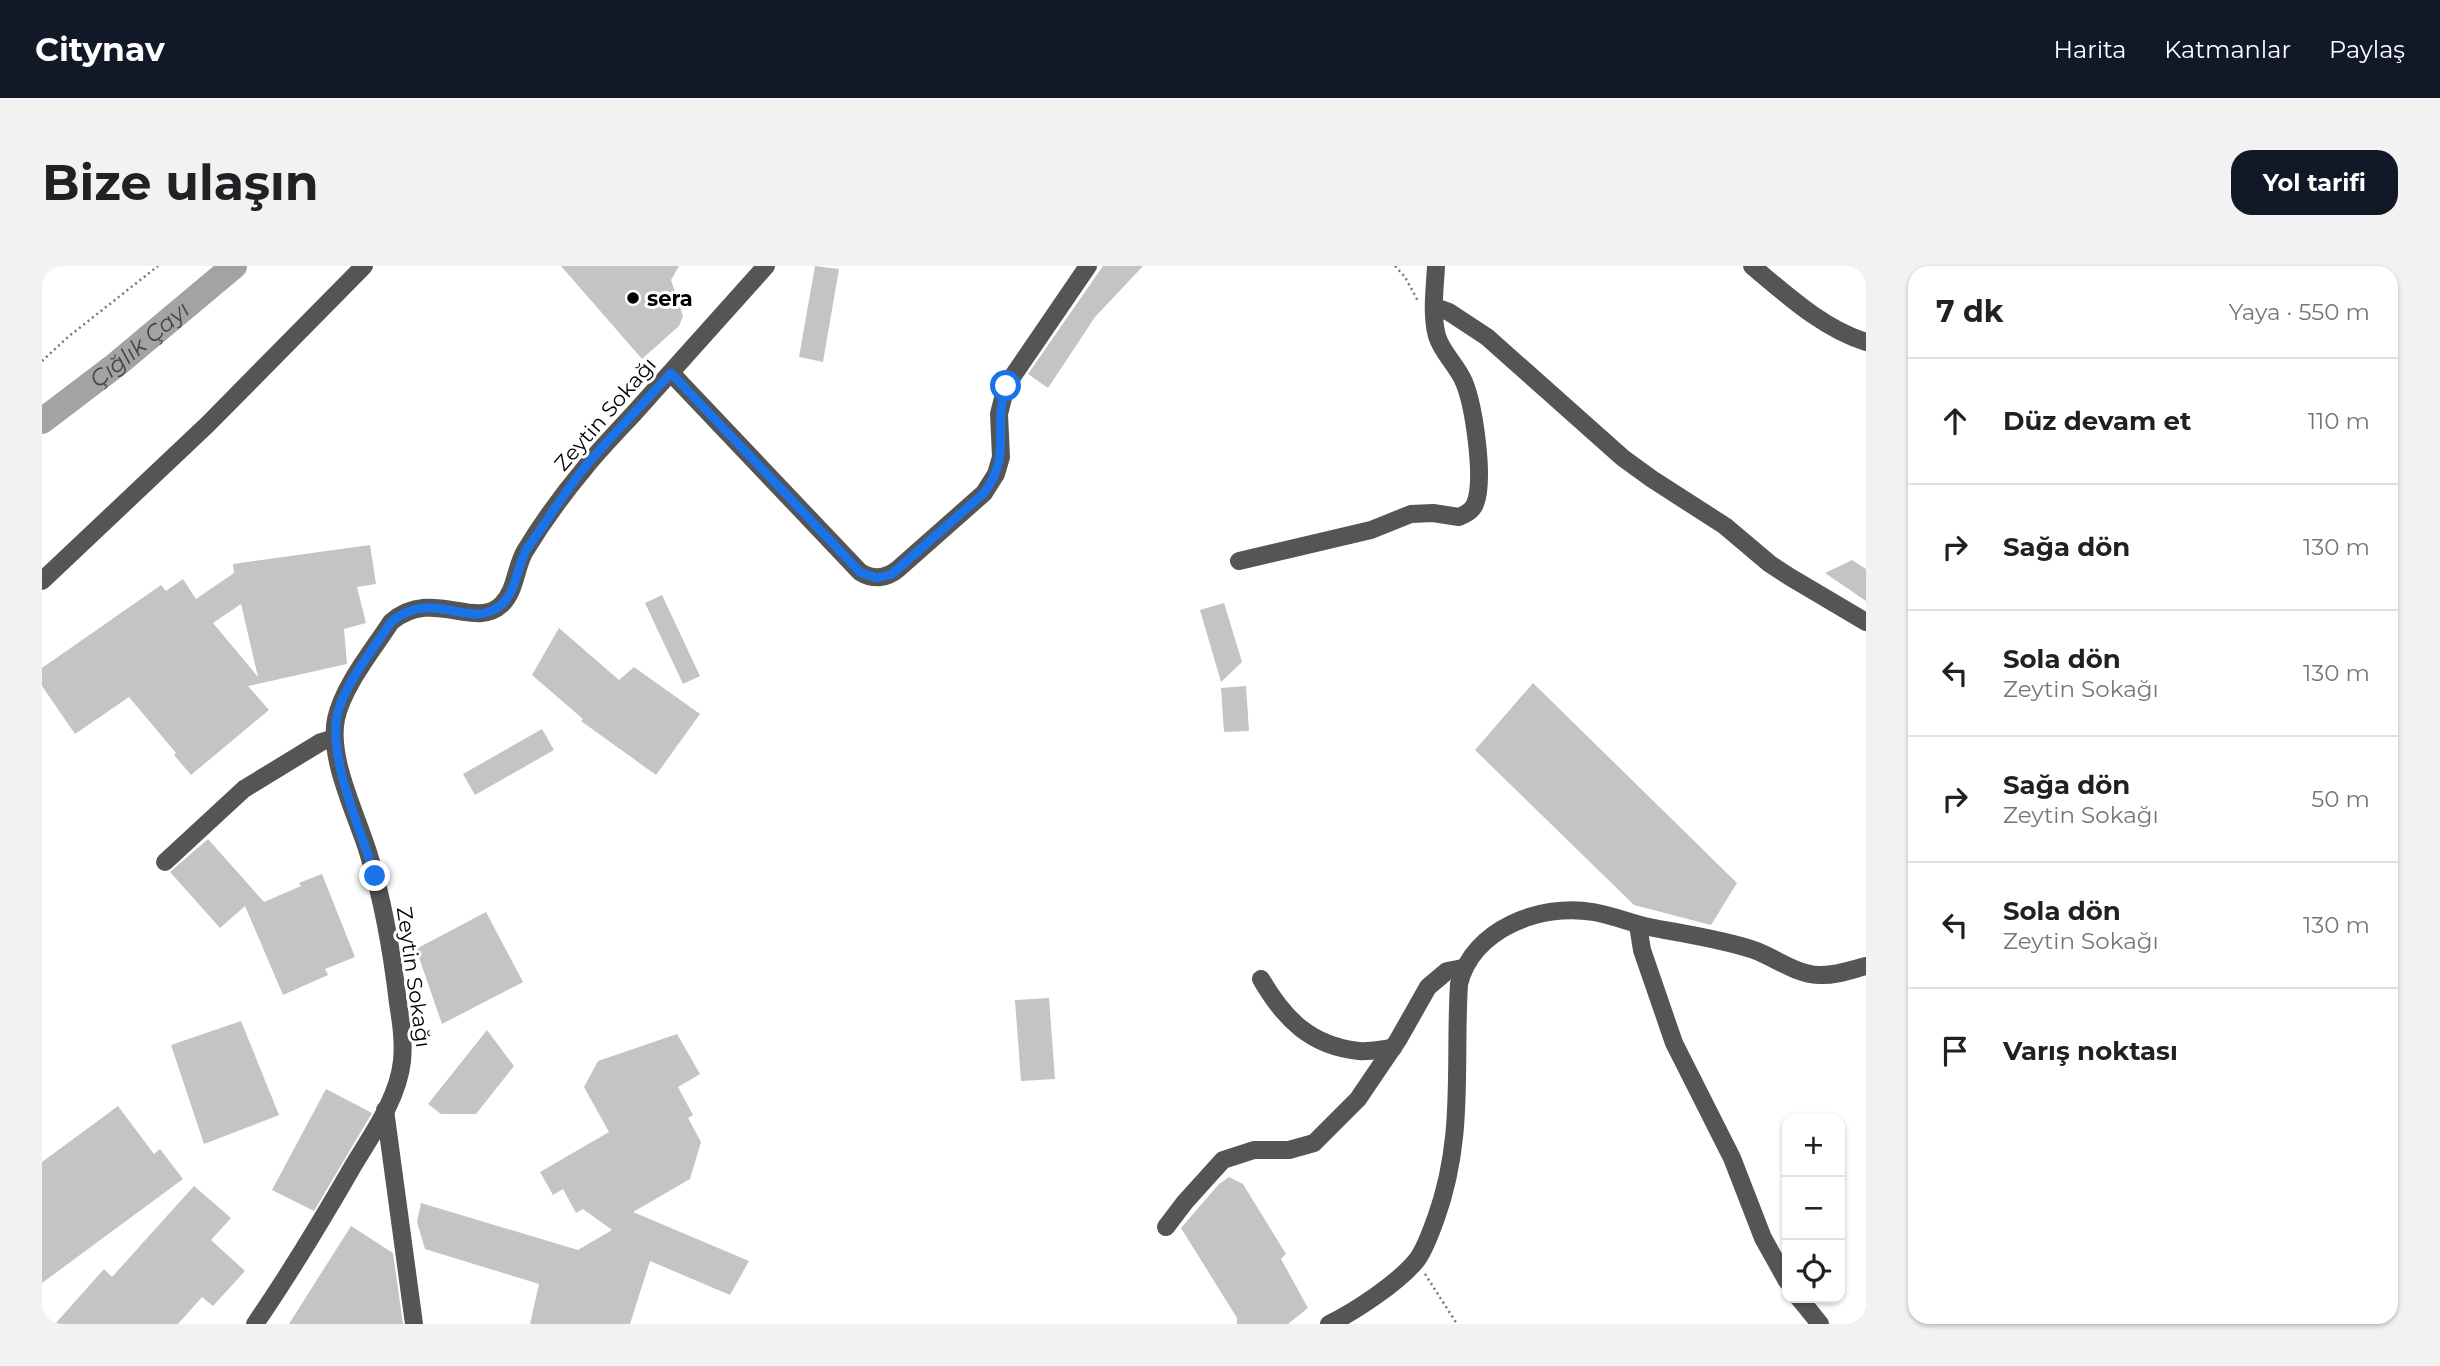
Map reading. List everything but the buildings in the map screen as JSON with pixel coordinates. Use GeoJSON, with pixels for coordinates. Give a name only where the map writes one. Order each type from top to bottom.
{"type":"FeatureCollection","features":[{"type":"Feature","properties":{"kind":"street"},"geometry":{"type":"LineString","coordinates":[[42,581],[208,424],[364,266]]}},
{"type":"Feature","properties":{"kind":"street","name":"Zeytin Sokağı"},"geometry":{"type":"LineString","coordinates":[[255,1324],[316,1233],[385,1110],[395,1088],[402,1054],[395,978],[375,876],[338,760],[334,738],[340,705],[391,622],[409,610],[421,607],[477,613],[486,612],[503,603],[509,595],[525,551],[584,469],[766,266]]}},
{"type":"Feature","properties":{"kind":"street"},"geometry":{"type":"LineString","coordinates":[[671,373],[860,572],[871,577],[885,577],[898,569],[991,484],[1001,457],[999,414],[1006,386],[1088,266]]}},
{"type":"Feature","properties":{"kind":"street"},"geometry":{"type":"LineString","coordinates":[[1239,561],[1371,530],[1411,514],[1433,513],[1459,517],[1472,509],[1476,502],[1477,479],[1474,416],[1463,380],[1438,339],[1435,307],[1436,266]]}},
{"type":"Feature","properties":{"kind":"street"},"geometry":{"type":"LineString","coordinates":[[1752,266],[1794,302],[1844,335],[1866,342]]}},
{"type":"Feature","properties":{"kind":"street"},"geometry":{"type":"LineString","coordinates":[[1435,307],[1449,312],[1488,337],[1623,457],[1653,479],[1726,526],[1770,564],[1866,622]]}},
{"type":"Feature","properties":{"kind":"street"},"geometry":{"type":"LineString","coordinates":[[165,862],[244,789],[321,742],[334,738]]}},
{"type":"Feature","properties":{"kind":"street"},"geometry":{"type":"LineString","coordinates":[[1329,1324],[1363,1304],[1417,1261],[1432,1229],[1451,1166],[1457,1120],[1458,998],[1463,968],[1473,953],[1498,931],[1532,916],[1554,911],[1591,911],[1638,925],[1755,951],[1807,973],[1838,974],[1866,966]]}},
{"type":"Feature","properties":{"kind":"street"},"geometry":{"type":"LineString","coordinates":[[1638,925],[1642,950],[1674,1043],[1732,1158],[1763,1238],[1782,1272]]}},
{"type":"Feature","properties":{"kind":"street"},"geometry":{"type":"LineString","coordinates":[[1166,1227],[1223,1160],[1254,1150],[1289,1150],[1314,1143],[1358,1099],[1393,1048],[1428,987],[1447,971],[1463,968]]}},
{"type":"Feature","properties":{"kind":"street"},"geometry":{"type":"LineString","coordinates":[[1261,979],[1277,1007],[1305,1032],[1331,1046],[1362,1052],[1393,1048]]}},
{"type":"Feature","properties":{"kind":"street"},"geometry":{"type":"LineString","coordinates":[[385,1110],[414,1324]]}},
{"type":"Feature","properties":{"kind":"street"},"geometry":{"type":"LineString","coordinates":[[1803,1303],[1820,1324]]}},
{"type":"Feature","properties":{"kind":"path"},"geometry":{"type":"LineString","coordinates":[[42,361],[158,266]]}},
{"type":"Feature","properties":{"kind":"path"},"geometry":{"type":"LineString","coordinates":[[1395,266],[1405,277],[1419,304],[1435,307]]}},
{"type":"Feature","properties":{"kind":"path"},"geometry":{"type":"LineString","coordinates":[[1417,1261],[1457,1324]]}},
{"type":"Feature","properties":{"kind":"waterway","name":"Çığlık Çayı"},"geometry":{"type":"LineString","coordinates":[[42,421],[117,364],[234,266]]}},
{"type":"Feature","properties":{"kind":"place","name":"sera"},"geometry":{"type":"Point","coordinates":[633,298]}},
{"type":"Feature","properties":{"kind":"route"},"geometry":{"type":"LineString","coordinates":[[375,876],[335,749],[336,719],[346,692],[391,622],[399,615],[409,610],[431,606],[486,612],[503,603],[509,595],[525,551],[584,469],[671,373],[860,572],[877,578],[892,574],[991,484],[1001,457],[999,414],[1006,386]]}}]}
